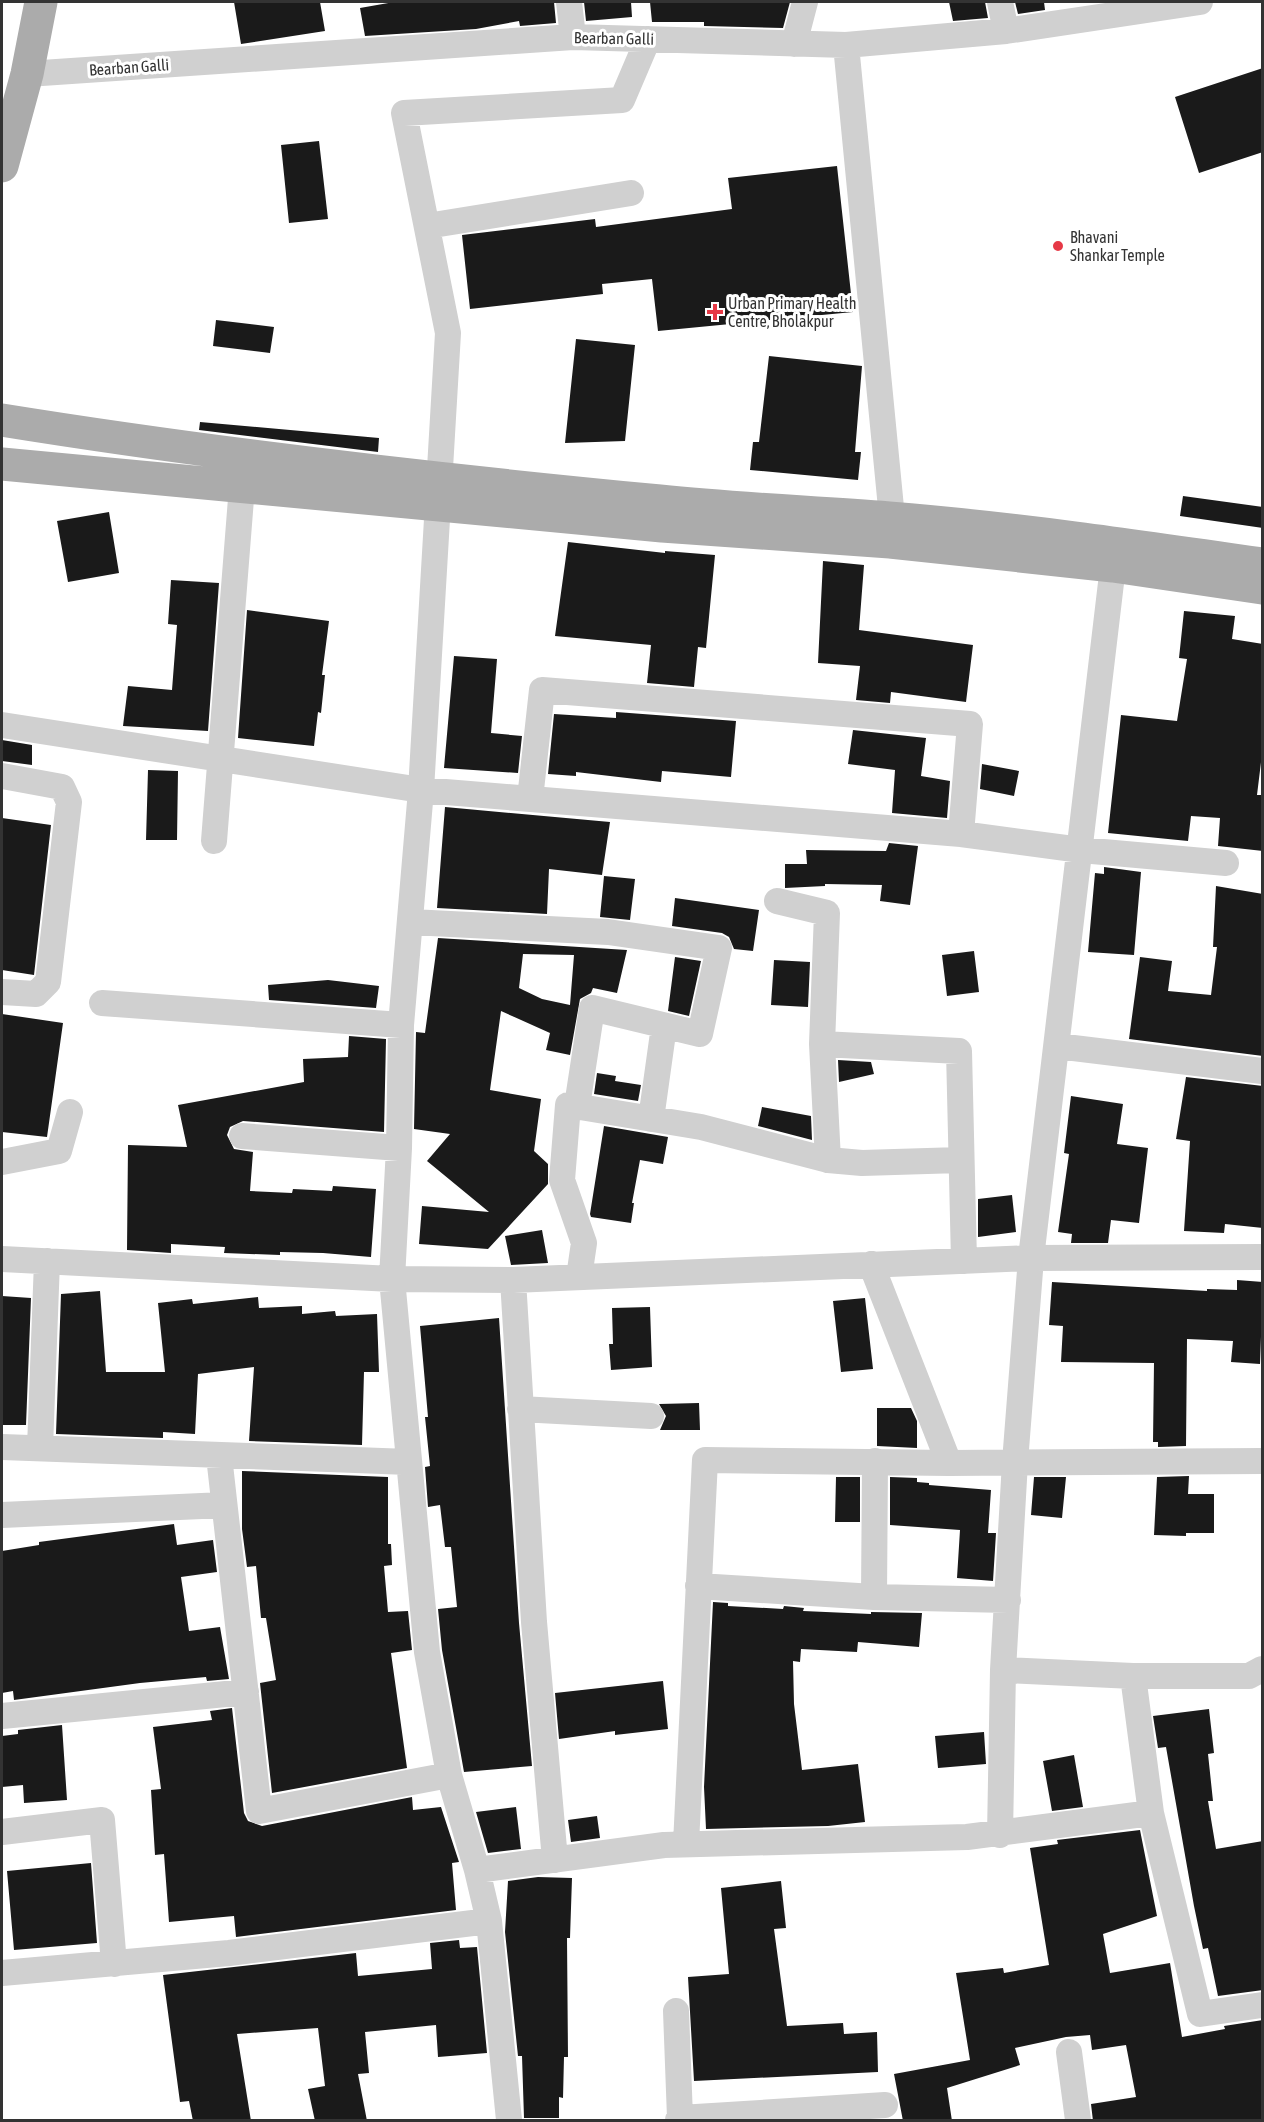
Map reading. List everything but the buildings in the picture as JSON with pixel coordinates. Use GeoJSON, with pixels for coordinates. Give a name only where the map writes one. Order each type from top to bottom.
{"type":"FeatureCollection","features":[{"type":"Feature","properties":{"kind":"main road"},"geometry":{"type":"LineString","coordinates":[[2,165],[27,74],[41,2]]}},
{"type":"Feature","properties":{"kind":"main road"},"geometry":{"type":"LineString","coordinates":[[2,420],[662,526],[890,542],[1113,566],[1263,588]]}},
{"type":"Feature","properties":{"kind":"main road"},"geometry":{"type":"LineString","coordinates":[[2,464],[242,486],[440,491],[664,502],[892,518],[1116,542],[1263,564]]}},
{"type":"Feature","properties":{"kind":"street"},"geometry":{"type":"LineString","coordinates":[[569,2],[573,37]]}},
{"type":"Feature","properties":{"kind":"street"},"geometry":{"type":"LineString","coordinates":[[794,44],[805,2]]}},
{"type":"Feature","properties":{"kind":"street"},"geometry":{"type":"LineString","coordinates":[[1000,2],[1006,31]]}},
{"type":"Feature","properties":{"kind":"street","name":"Bearban Galli"},"geometry":{"type":"LineString","coordinates":[[27,74],[573,37],[846,45],[1006,31],[1200,2]]}},
{"type":"Feature","properties":{"kind":"street"},"geometry":{"type":"LineString","coordinates":[[509,2121],[489,1921],[477,1870],[449,1775],[427,1652],[392,1279],[399,1148],[400,1025],[421,790],[448,333],[404,113],[622,100],[648,39]]}},
{"type":"Feature","properties":{"kind":"street"},"geometry":{"type":"LineString","coordinates":[[846,45],[892,518]]}},
{"type":"Feature","properties":{"kind":"street"},"geometry":{"type":"LineString","coordinates":[[427,226],[631,193]]}},
{"type":"Feature","properties":{"kind":"street"},"geometry":{"type":"LineString","coordinates":[[214,841],[218,760],[242,486]]}},
{"type":"Feature","properties":{"kind":"street"},"geometry":{"type":"LineString","coordinates":[[999,1834],[1003,1671],[1015,1462],[1031,1258],[1113,566]]}},
{"type":"Feature","properties":{"kind":"street"},"geometry":{"type":"LineString","coordinates":[[530,799],[542,690],[946,722],[970,724],[961,834]]}},
{"type":"Feature","properties":{"kind":"street"},"geometry":{"type":"LineString","coordinates":[[2,725],[421,790],[961,834],[1081,850],[1227,863]]}},
{"type":"Feature","properties":{"kind":"street"},"geometry":{"type":"LineString","coordinates":[[2,776],[62,787],[69,802],[48,982],[36,994],[2,992]]}},
{"type":"Feature","properties":{"kind":"street"},"geometry":{"type":"LineString","coordinates":[[777,901],[827,913],[822,1044],[828,1160]]}},
{"type":"Feature","properties":{"kind":"street"},"geometry":{"type":"LineString","coordinates":[[411,922],[608,932],[719,948],[700,1034],[592,1008],[577,1106]]}},
{"type":"Feature","properties":{"kind":"street"},"geometry":{"type":"LineString","coordinates":[[102,1003],[400,1025]]}},
{"type":"Feature","properties":{"kind":"street"},"geometry":{"type":"LineString","coordinates":[[651,1119],[663,1026]]}},
{"type":"Feature","properties":{"kind":"street"},"geometry":{"type":"LineString","coordinates":[[822,1044],[959,1051],[964,1261]]}},
{"type":"Feature","properties":{"kind":"street"},"geometry":{"type":"LineString","coordinates":[[1057,1046],[1263,1071]]}},
{"type":"Feature","properties":{"kind":"street"},"geometry":{"type":"LineString","coordinates":[[579,1277],[584,1243],[562,1180],[568,1105],[701,1127],[828,1160],[862,1162],[960,1160]]}},
{"type":"Feature","properties":{"kind":"street"},"geometry":{"type":"LineString","coordinates":[[2,1162],[58,1151],[70,1112]]}},
{"type":"Feature","properties":{"kind":"street"},"geometry":{"type":"LineString","coordinates":[[242,1136],[399,1148]]}},
{"type":"Feature","properties":{"kind":"street"},"geometry":{"type":"LineString","coordinates":[[2,1259],[392,1279],[513,1280],[1031,1258],[1263,1257]]}},
{"type":"Feature","properties":{"kind":"street"},"geometry":{"type":"LineString","coordinates":[[40,1448],[47,1261]]}},
{"type":"Feature","properties":{"kind":"street"},"geometry":{"type":"LineString","coordinates":[[871,1264],[949,1463]]}},
{"type":"Feature","properties":{"kind":"street"},"geometry":{"type":"LineString","coordinates":[[513,1280],[534,1622],[555,1860]]}},
{"type":"Feature","properties":{"kind":"street"},"geometry":{"type":"LineString","coordinates":[[520,1409],[651,1416]]}},
{"type":"Feature","properties":{"kind":"street"},"geometry":{"type":"LineString","coordinates":[[2,1447],[409,1462]]}},
{"type":"Feature","properties":{"kind":"street"},"geometry":{"type":"LineString","coordinates":[[219,1456],[260,1811],[449,1775]]}},
{"type":"Feature","properties":{"kind":"street"},"geometry":{"type":"LineString","coordinates":[[686,1844],[705,1460],[949,1463],[1263,1461]]}},
{"type":"Feature","properties":{"kind":"street"},"geometry":{"type":"LineString","coordinates":[[874,1597],[875,1461]]}},
{"type":"Feature","properties":{"kind":"street"},"geometry":{"type":"LineString","coordinates":[[2,1515],[225,1505]]}},
{"type":"Feature","properties":{"kind":"street"},"geometry":{"type":"LineString","coordinates":[[698,1586],[874,1597],[1008,1600]]}},
{"type":"Feature","properties":{"kind":"street"},"geometry":{"type":"LineString","coordinates":[[1003,1671],[1133,1676],[1249,1676],[1263,1669]]}},
{"type":"Feature","properties":{"kind":"street"},"geometry":{"type":"LineString","coordinates":[[1133,1676],[1151,1813],[1200,2014],[1263,2006]]}},
{"type":"Feature","properties":{"kind":"street"},"geometry":{"type":"LineString","coordinates":[[2,1716],[246,1692]]}},
{"type":"Feature","properties":{"kind":"street"},"geometry":{"type":"LineString","coordinates":[[477,1870],[686,1844],[999,1834],[1151,1813]]}},
{"type":"Feature","properties":{"kind":"street"},"geometry":{"type":"LineString","coordinates":[[2,1833],[102,1820],[114,1964]]}},
{"type":"Feature","properties":{"kind":"street"},"geometry":{"type":"LineString","coordinates":[[2,1973],[114,1964],[489,1921]]}},
{"type":"Feature","properties":{"kind":"street"},"geometry":{"type":"LineString","coordinates":[[676,2011],[679,2119],[885,2105]]}},
{"type":"Feature","properties":{"kind":"street"},"geometry":{"type":"LineString","coordinates":[[1069,2052],[1078,2121]]}},
{"type":"Feature","properties":{"kind":"place","name":"Bhavani Shankar Temple"},"geometry":{"type":"Point","coordinates":[1058,246]}},
{"type":"Feature","properties":{"kind":"place","name":"Urban Primary Health Centre, Bholakpur"},"geometry":{"type":"Point","coordinates":[715,312]}}]}
